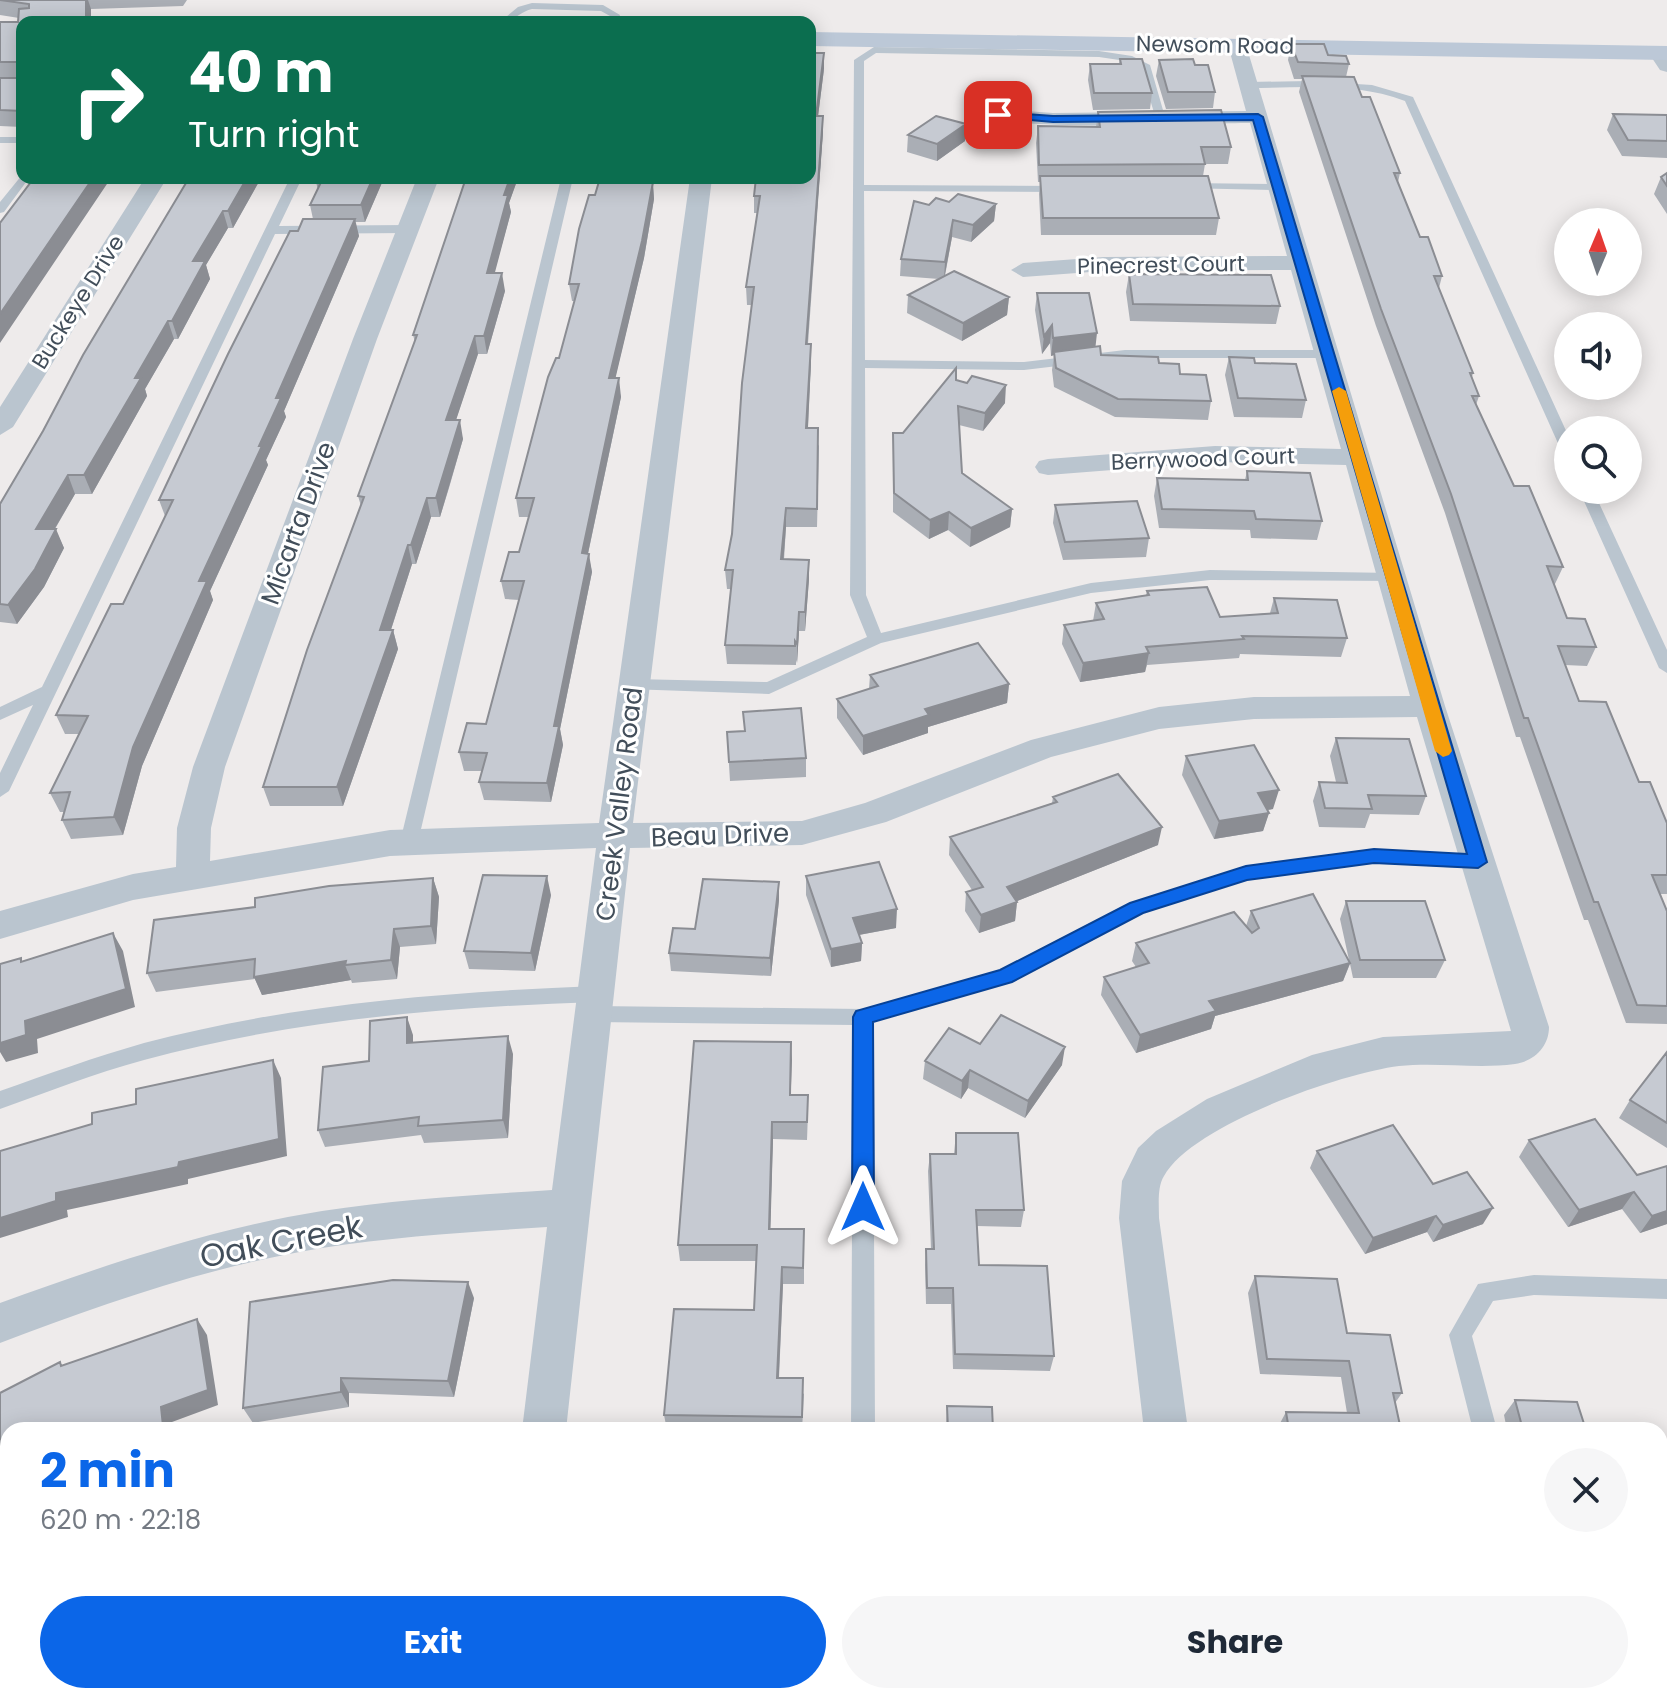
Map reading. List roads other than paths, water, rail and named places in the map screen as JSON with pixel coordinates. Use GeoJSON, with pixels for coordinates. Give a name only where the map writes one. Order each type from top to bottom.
{"type":"FeatureCollection","features":[{"type":"Feature","properties":{"kind":"street","name":"Newsom Road"},"geometry":{"type":"LineString","coordinates":[[816,39],[1237,45],[1664,57]]}},
{"type":"Feature","properties":{"kind":"street"},"geometry":{"type":"LineString","coordinates":[[1165,1422],[1139,1218],[1139,1194],[1151,1161],[1210,1118],[1256,1092],[1298,1075],[1363,1056],[1516,1048],[1530,1038],[1530,1027],[1429,706],[1237,45]]}},
{"type":"Feature","properties":{"kind":"street"},"geometry":{"type":"LineString","coordinates":[[998,115],[1053,119],[1258,117]]}},
{"type":"Feature","properties":{"kind":"street","name":"Buckeye Drive"},"geometry":{"type":"LineString","coordinates":[[0,427],[152,184]]}},
{"type":"Feature","properties":{"kind":"street","name":"Micarta Drive"},"geometry":{"type":"LineString","coordinates":[[193,875],[194,828],[209,767],[426,184]]}},
{"type":"Feature","properties":{"kind":"street","name":"Creek Valley Road"},"geometry":{"type":"LineString","coordinates":[[545,1422],[614,837],[700,184]]}},
{"type":"Feature","properties":{"kind":"street","name":"Pinecrest Court"},"geometry":{"type":"LineString","coordinates":[[1023,270],[1104,264],[1300,263]]}},
{"type":"Feature","properties":{"kind":"street","name":"Berrywood Court"},"geometry":{"type":"LineString","coordinates":[[1048,467],[1215,454],[1359,457]]}},
{"type":"Feature","properties":{"kind":"street","name":"Beau Drive"},"geometry":{"type":"LineString","coordinates":[[0,925],[76,902],[193,875],[333,850],[409,842],[802,833],[874,813],[1042,748],[1159,718],[1295,706],[1429,706]]}},
{"type":"Feature","properties":{"kind":"street","name":"Oak Creek"},"geometry":{"type":"LineString","coordinates":[[0,1323],[157,1268],[286,1236],[359,1224],[571,1207]]}},
{"type":"Feature","properties":{"kind":"lane"},"geometry":{"type":"LineString","coordinates":[[524,4],[603,8],[616,15]]}},
{"type":"Feature","properties":{"kind":"lane"},"geometry":{"type":"LineString","coordinates":[[876,639],[858,595],[859,60],[874,50],[1099,54],[1128,58],[1145,65],[1160,117]]}},
{"type":"Feature","properties":{"kind":"lane"},"geometry":{"type":"LineString","coordinates":[[1249,85],[1363,87],[1392,91],[1409,99],[1554,419]]}},
{"type":"Feature","properties":{"kind":"lane"},"geometry":{"type":"LineString","coordinates":[[0,210],[19,184]]}},
{"type":"Feature","properties":{"kind":"lane"},"geometry":{"type":"LineString","coordinates":[[0,791],[293,184]]}},
{"type":"Feature","properties":{"kind":"lane"},"geometry":{"type":"LineString","coordinates":[[409,842],[566,184]]}},
{"type":"Feature","properties":{"kind":"lane"},"geometry":{"type":"LineString","coordinates":[[1169,187],[1278,187]]}},
{"type":"Feature","properties":{"kind":"lane"},"geometry":{"type":"LineString","coordinates":[[859,188],[1075,188]]}},
{"type":"Feature","properties":{"kind":"lane"},"geometry":{"type":"LineString","coordinates":[[271,230],[408,229]]}},
{"type":"Feature","properties":{"kind":"lane"},"geometry":{"type":"LineString","coordinates":[[858,364],[1024,366],[1125,354],[1328,354]]}},
{"type":"Feature","properties":{"kind":"lane"},"geometry":{"type":"LineString","coordinates":[[1592,504],[1667,668]]}},
{"type":"Feature","properties":{"kind":"lane"},"geometry":{"type":"LineString","coordinates":[[634,685],[769,688],[876,639],[1091,588],[1210,575],[1393,578]]}},
{"type":"Feature","properties":{"kind":"lane"},"geometry":{"type":"LineString","coordinates":[[0,714],[48,691]]}},
{"type":"Feature","properties":{"kind":"lane"},"geometry":{"type":"LineString","coordinates":[[0,1100],[167,1045],[264,1024],[482,997],[863,1017],[1005,976],[1136,908],[1246,873],[1374,856],[1478,862]]}},
{"type":"Feature","properties":{"kind":"lane"},"geometry":{"type":"LineString","coordinates":[[863,1017],[863,1422]]}},
{"type":"Feature","properties":{"kind":"lane"},"geometry":{"type":"LineString","coordinates":[[1483,1422],[1460,1335],[1486,1291],[1534,1285],[1667,1289]]}}]}
